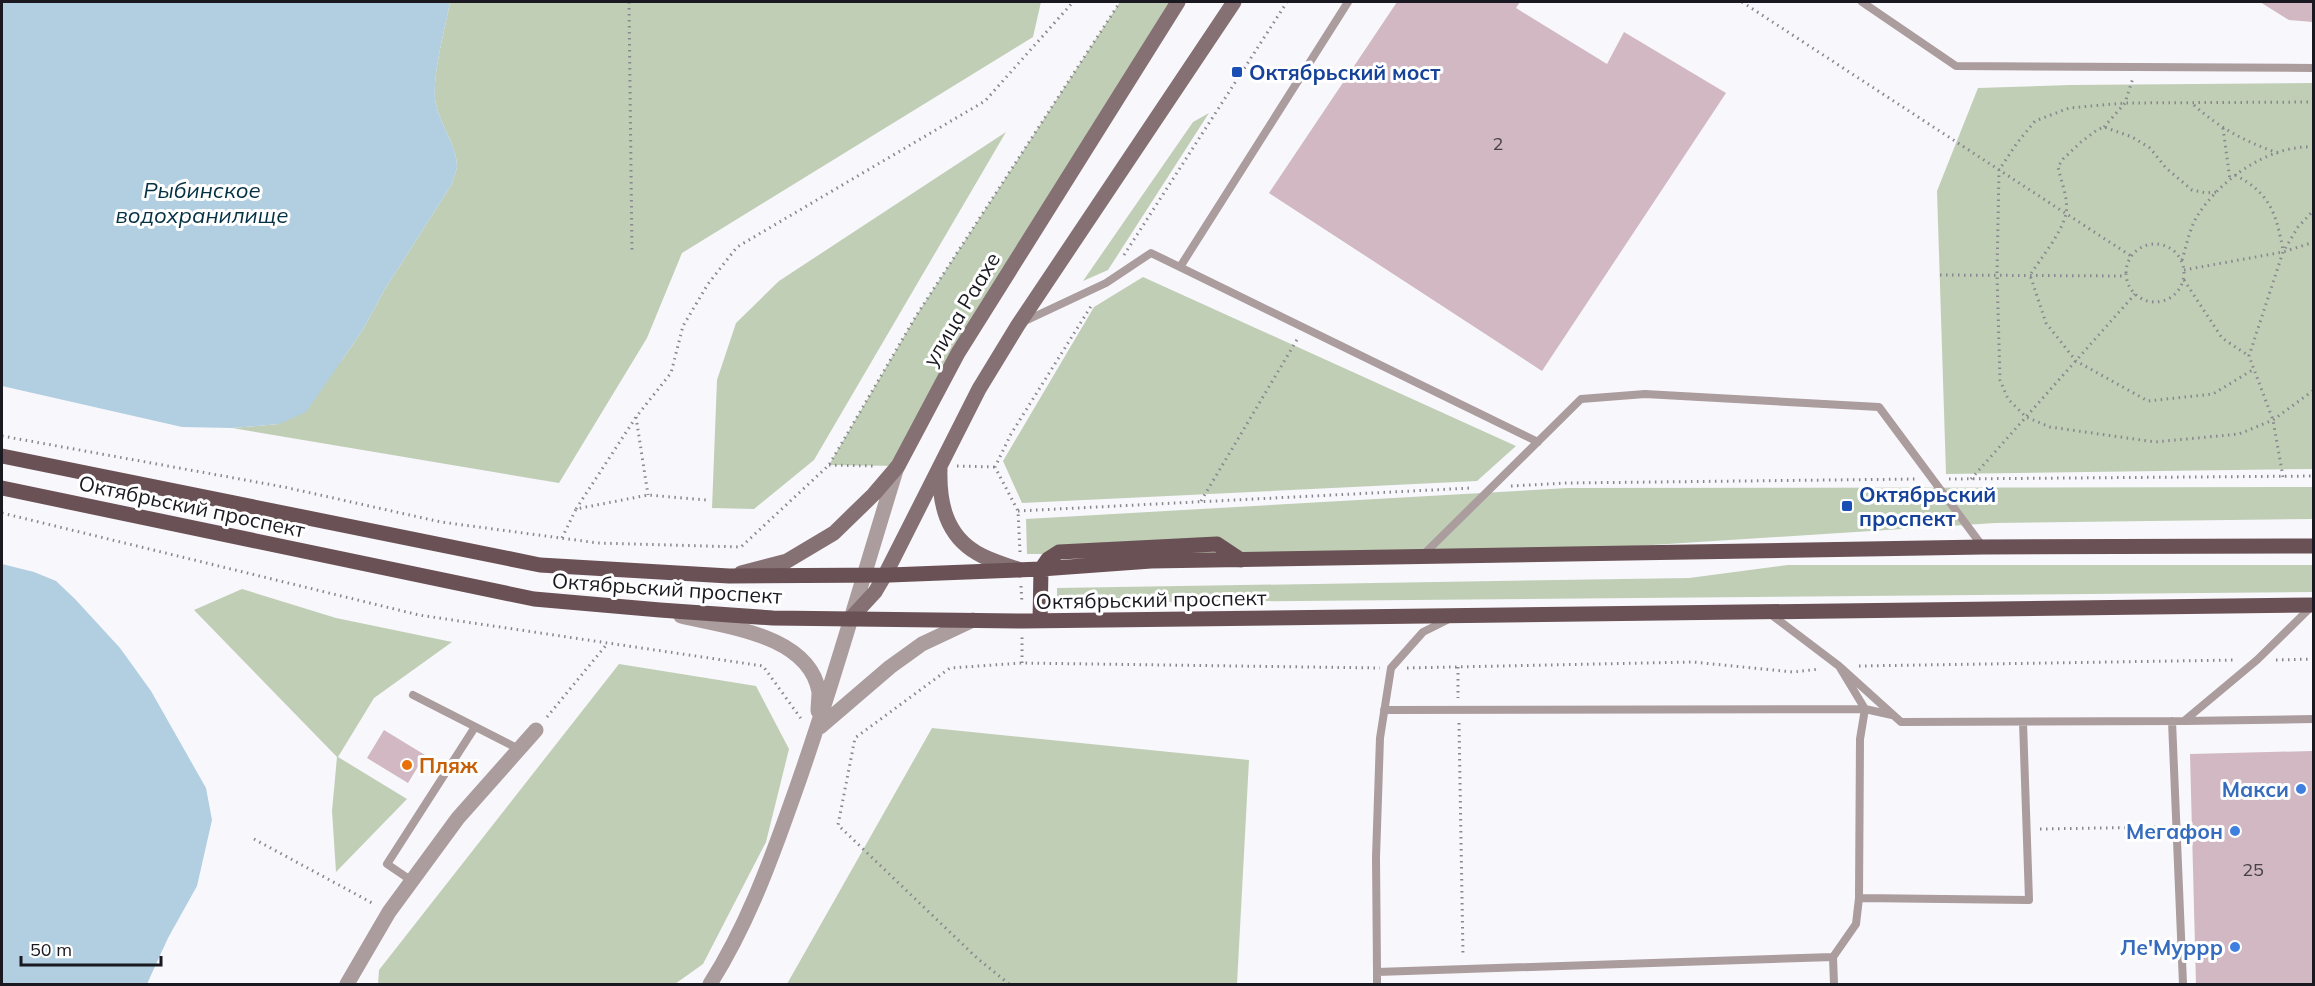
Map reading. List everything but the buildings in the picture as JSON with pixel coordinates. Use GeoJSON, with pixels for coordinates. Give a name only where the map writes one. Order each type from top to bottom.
{"type":"FeatureCollection","features":[{"type":"Feature","properties":{"kind":"main road","name":"улица Раахе"},"geometry":{"type":"LineString","coordinates":[[729,576],[787,561],[834,533],[874,494],[898,466],[957,353],[1178,2]]}},
{"type":"Feature","properties":{"kind":"main road"},"geometry":{"type":"LineString","coordinates":[[850,619],[875,592],[979,389],[1018,325],[1234,2]]}},
{"type":"Feature","properties":{"kind":"main road","name":"Октябрьский проспект"},"geometry":{"type":"LineString","coordinates":[[2,456],[540,565],[729,576],[864,575],[1041,569],[1048,559],[1059,552],[1217,544],[1241,560],[1983,547],[2313,546]]}},
{"type":"Feature","properties":{"kind":"main road"},"geometry":{"type":"LineString","coordinates":[[940,465],[939,491],[944,516],[956,536],[977,554],[1020,570]]}},
{"type":"Feature","properties":{"kind":"main road","name":"Октябрьский проспект"},"geometry":{"type":"LineString","coordinates":[[2,488],[534,599],[773,618],[1040,621],[2313,605]]}},
{"type":"Feature","properties":{"kind":"main road"},"geometry":{"type":"LineString","coordinates":[[1040,621],[1041,569]]}},
{"type":"Feature","properties":{"kind":"street"},"geometry":{"type":"LineString","coordinates":[[710,984],[729,954],[754,903],[850,619],[898,466]]}},
{"type":"Feature","properties":{"kind":"street"},"geometry":{"type":"LineString","coordinates":[[660,610],[773,639],[793,652],[810,669],[819,692],[812,727]]}},
{"type":"Feature","properties":{"kind":"street"},"geometry":{"type":"LineString","coordinates":[[812,727],[922,644],[973,620]]}},
{"type":"Feature","properties":{"kind":"street"},"geometry":{"type":"LineString","coordinates":[[347,984],[389,912],[458,818],[536,730]]}},
{"type":"Feature","properties":{"kind":"lane"},"geometry":{"type":"LineString","coordinates":[[1180,267],[1348,2]]}},
{"type":"Feature","properties":{"kind":"lane"},"geometry":{"type":"LineString","coordinates":[[1862,2],[1956,66],[2313,68]]}},
{"type":"Feature","properties":{"kind":"lane"},"geometry":{"type":"LineString","coordinates":[[1018,325],[1106,283],[1151,253],[1538,442]]}},
{"type":"Feature","properties":{"kind":"lane"},"geometry":{"type":"LineString","coordinates":[[1421,557],[1581,399],[1645,394],[1879,407],[1983,547]]}},
{"type":"Feature","properties":{"kind":"lane"},"geometry":{"type":"LineString","coordinates":[[2184,721],[2257,660],[2313,605]]}},
{"type":"Feature","properties":{"kind":"lane"},"geometry":{"type":"LineString","coordinates":[[1769,613],[1839,666],[1901,722],[2313,719]]}},
{"type":"Feature","properties":{"kind":"lane"},"geometry":{"type":"LineString","coordinates":[[1377,984],[1376,857],[1380,738],[1391,668],[1424,632],[1455,616]]}},
{"type":"Feature","properties":{"kind":"lane"},"geometry":{"type":"LineString","coordinates":[[1834,984],[1833,957],[1856,924],[1859,898],[1860,739],[1865,709],[1839,666]]}},
{"type":"Feature","properties":{"kind":"lane"},"geometry":{"type":"LineString","coordinates":[[413,695],[519,749]]}},
{"type":"Feature","properties":{"kind":"lane"},"geometry":{"type":"LineString","coordinates":[[1384,710],[1865,709],[1893,715]]}},
{"type":"Feature","properties":{"kind":"lane"},"geometry":{"type":"LineString","coordinates":[[2172,721],[2183,984]]}},
{"type":"Feature","properties":{"kind":"lane"},"geometry":{"type":"LineString","coordinates":[[1859,898],[2029,900],[2024,722]]}},
{"type":"Feature","properties":{"kind":"lane"},"geometry":{"type":"LineString","coordinates":[[412,881],[387,864],[476,727]]}},
{"type":"Feature","properties":{"kind":"lane"},"geometry":{"type":"LineString","coordinates":[[1377,972],[1833,957]]}},
{"type":"Feature","properties":{"kind":"path"},"geometry":{"type":"LineString","coordinates":[[629,2],[632,253]]}},
{"type":"Feature","properties":{"kind":"path"},"geometry":{"type":"LineString","coordinates":[[562,538],[576,509],[636,417],[671,373],[683,326],[708,284],[737,247],[985,101],[1073,2]]}},
{"type":"Feature","properties":{"kind":"path"},"geometry":{"type":"LineString","coordinates":[[2,435],[284,487],[441,522],[598,543],[741,547],[829,465],[916,316],[1120,2]]}},
{"type":"Feature","properties":{"kind":"path"},"geometry":{"type":"LineString","coordinates":[[1743,2],[2131,256]]}},
{"type":"Feature","properties":{"kind":"path"},"geometry":{"type":"LineString","coordinates":[[2104,128],[2125,103],[2136,67]]}},
{"type":"Feature","properties":{"kind":"path"},"geometry":{"type":"LineString","coordinates":[[2313,102],[2125,103],[2068,108],[2036,121],[2017,143],[1999,170],[1997,274],[2000,380],[2008,399],[2026,417],[2050,427],[2155,442],[2239,434],[2273,420],[2313,390]]}},
{"type":"Feature","properties":{"kind":"path"},"geometry":{"type":"LineString","coordinates":[[2193,103],[2223,128],[2250,143],[2278,153]]}},
{"type":"Feature","properties":{"kind":"path"},"geometry":{"type":"LineString","coordinates":[[2030,275],[2066,214],[2058,167],[2063,159],[2097,130],[2104,128],[2133,137],[2150,148],[2166,168],[2192,190],[2206,193],[2216,192]]}},
{"type":"Feature","properties":{"kind":"path"},"geometry":{"type":"LineString","coordinates":[[2223,128],[2230,180]]}},
{"type":"Feature","properties":{"kind":"path"},"geometry":{"type":"LineString","coordinates":[[2181,260],[2195,220],[2216,192],[2235,175],[2252,164],[2278,153],[2304,146],[2313,147]]}},
{"type":"Feature","properties":{"kind":"path"},"geometry":{"type":"LineString","coordinates":[[2235,175],[2251,183],[2266,196],[2279,229],[2283,252]]}},
{"type":"Feature","properties":{"kind":"path"},"geometry":{"type":"LineString","coordinates":[[2249,356],[2283,252],[2298,227],[2313,210]]}},
{"type":"Feature","properties":{"kind":"path"},"geometry":{"type":"LineString","coordinates":[[2184,270],[2283,252],[2313,242]]}},
{"type":"Feature","properties":{"kind":"path"},"geometry":{"type":"LineString","coordinates":[[2157,243],[2167,246],[2181,260],[2184,270],[2184,280],[2179,289],[2172,297],[2163,301],[2143,300],[2129,286],[2126,276],[2126,266],[2131,256],[2147,244],[2157,243]]}},
{"type":"Feature","properties":{"kind":"path"},"geometry":{"type":"LineString","coordinates":[[1940,275],[2126,276]]}},
{"type":"Feature","properties":{"kind":"path"},"geometry":{"type":"LineString","coordinates":[[2030,275],[2046,323],[2076,361],[2148,401],[2213,394],[2254,369]]}},
{"type":"Feature","properties":{"kind":"path"},"geometry":{"type":"LineString","coordinates":[[2184,280],[2222,338],[2249,356],[2273,420],[2283,477]]}},
{"type":"Feature","properties":{"kind":"path"},"geometry":{"type":"LineString","coordinates":[[1971,479],[2135,294]]}},
{"type":"Feature","properties":{"kind":"path"},"geometry":{"type":"LineString","coordinates":[[1201,501],[1304,328]]}},
{"type":"Feature","properties":{"kind":"path"},"geometry":{"type":"LineString","coordinates":[[636,417],[648,495]]}},
{"type":"Feature","properties":{"kind":"path"},"geometry":{"type":"LineString","coordinates":[[829,465],[898,466]]}},
{"type":"Feature","properties":{"kind":"path"},"geometry":{"type":"LineString","coordinates":[[1018,511],[1567,483],[2313,476]]}},
{"type":"Feature","properties":{"kind":"path"},"geometry":{"type":"LineString","coordinates":[[576,509],[648,495],[706,500]]}},
{"type":"Feature","properties":{"kind":"path"},"geometry":{"type":"LineString","coordinates":[[2,513],[419,615],[763,666],[812,727]]}},
{"type":"Feature","properties":{"kind":"path"},"geometry":{"type":"LineString","coordinates":[[536,730],[607,644]]}},
{"type":"Feature","properties":{"kind":"path"},"geometry":{"type":"LineString","coordinates":[[1009,984],[977,958],[838,825],[855,738],[950,668],[1022,663],[1391,668],[1693,662],[1792,672],[1839,666],[2313,659]]}},
{"type":"Feature","properties":{"kind":"path"},"geometry":{"type":"LineString","coordinates":[[1458,667],[1463,969]]}},
{"type":"Feature","properties":{"kind":"path"},"geometry":{"type":"LineString","coordinates":[[2026,829],[2176,827]]}},
{"type":"Feature","properties":{"kind":"path"},"geometry":{"type":"LineString","coordinates":[[254,838],[389,912]]}},
{"type":"Feature","properties":{"kind":"green space"},"geometry":{"type":"Polygon","coordinates":[[[450,2],[1041,2],[1033,37],[682,253],[647,338],[559,483],[232,428],[279,424],[342,360],[452,184],[457,168],[456,158],[435,99],[438,64],[450,2]]]}},
{"type":"Feature","properties":{"kind":"green space"},"geometry":{"type":"Polygon","coordinates":[[[1120,2],[1178,2],[898,466],[829,465],[916,316],[1120,2]]]}},
{"type":"Feature","properties":{"kind":"green space"},"geometry":{"type":"Polygon","coordinates":[[[2313,83],[2313,469],[1946,474],[1937,191],[1978,88],[2313,83]]]}},
{"type":"Feature","properties":{"kind":"green space"},"geometry":{"type":"Polygon","coordinates":[[[1209,113],[1108,270],[1083,281],[1193,122],[1209,113]]]}},
{"type":"Feature","properties":{"kind":"green space"},"geometry":{"type":"Polygon","coordinates":[[[1006,132],[814,460],[754,509],[712,508],[717,380],[736,323],[779,281],[1006,132]]]}},
{"type":"Feature","properties":{"kind":"green space"},"geometry":{"type":"Polygon","coordinates":[[[1143,277],[1516,446],[1477,481],[1022,503],[1003,461],[1094,307],[1143,277]]]}},
{"type":"Feature","properties":{"kind":"green space"},"geometry":{"type":"Polygon","coordinates":[[[2314,487],[2313,519],[1995,523],[1621,547],[1027,554],[1026,519],[1568,488],[2314,487]]]}},
{"type":"Feature","properties":{"kind":"green space"},"geometry":{"type":"Polygon","coordinates":[[[1788,565],[2313,565],[2313,592],[1057,603],[1057,588],[1689,578],[1788,565]]]}},
{"type":"Feature","properties":{"kind":"green space"},"geometry":{"type":"Polygon","coordinates":[[[242,589],[336,618],[452,642],[374,698],[338,757],[407,799],[336,872],[332,811],[337,757],[194,610],[242,589]]]}},
{"type":"Feature","properties":{"kind":"green space"},"geometry":{"type":"Polygon","coordinates":[[[619,664],[756,686],[789,749],[766,842],[703,964],[675,984],[378,984],[379,970],[619,664]]]}},
{"type":"Feature","properties":{"kind":"green space"},"geometry":{"type":"Polygon","coordinates":[[[932,728],[1249,760],[1237,984],[787,984],[932,728]]]}},
{"type":"Feature","properties":{"kind":"water","name":"Рыбинское водохранилище"},"geometry":{"type":"Polygon","coordinates":[[[2,2],[450,2],[438,64],[435,99],[456,158],[457,168],[452,184],[385,289],[362,331],[306,412],[279,424],[232,428],[182,427],[2,386],[2,2]]]}},
{"type":"Feature","properties":{"kind":"water"},"geometry":{"type":"Polygon","coordinates":[[[2,564],[34,572],[56,581],[120,648],[151,691],[206,788],[212,820],[197,886],[168,938],[147,984],[2,984],[2,564]]]}},
{"type":"Feature","properties":{"kind":"place","name":"Октябрьский мост"},"geometry":{"type":"Point","coordinates":[1237,72]}},
{"type":"Feature","properties":{"kind":"place","name":"Октябрьский проспект"},"geometry":{"type":"Point","coordinates":[1847,506]}},
{"type":"Feature","properties":{"kind":"place","name":"Пляж"},"geometry":{"type":"Point","coordinates":[407,765]}},
{"type":"Feature","properties":{"kind":"place","name":"Макси"},"geometry":{"type":"Point","coordinates":[2301,789]}},
{"type":"Feature","properties":{"kind":"place","name":"Мегафон"},"geometry":{"type":"Point","coordinates":[2235,831]}},
{"type":"Feature","properties":{"kind":"place","name":"Ле'Муррр"},"geometry":{"type":"Point","coordinates":[2235,947]}}]}
